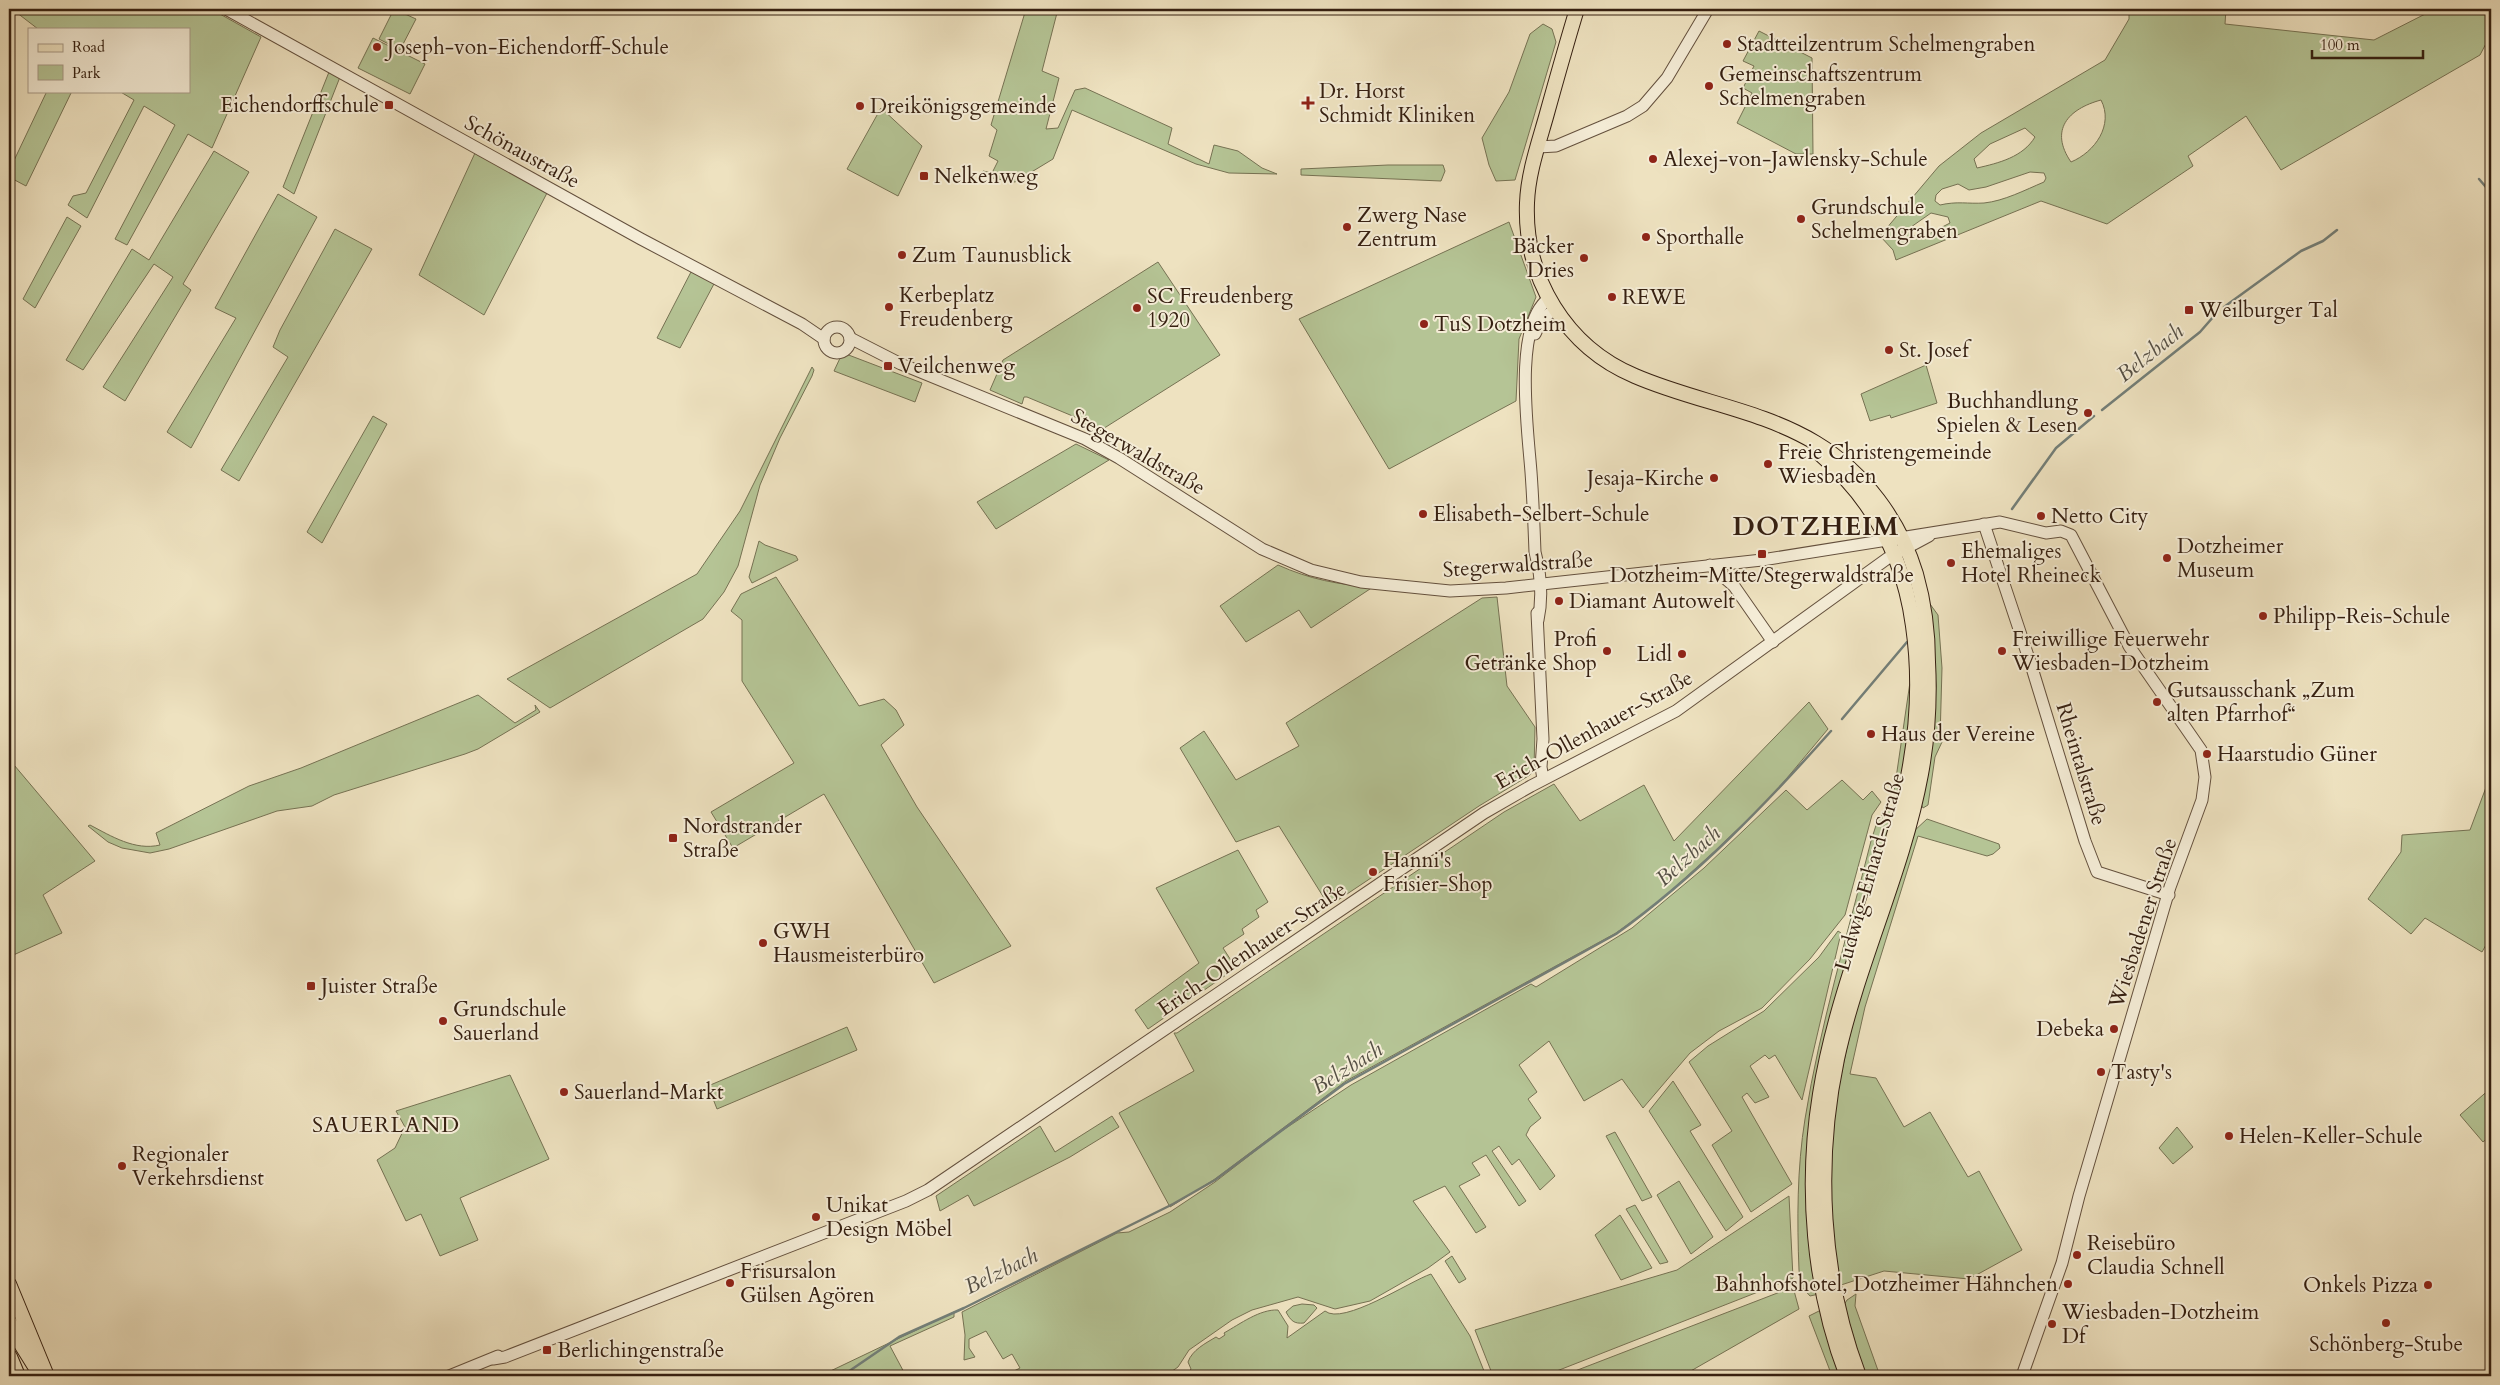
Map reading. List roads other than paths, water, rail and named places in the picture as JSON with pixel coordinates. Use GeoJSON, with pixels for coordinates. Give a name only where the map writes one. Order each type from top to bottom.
{"type":"FeatureCollection","features":[{"type":"Feature","properties":{"kind":"highway"},"geometry":{"type":"LineString","coordinates":[[9,1323],[42,1376]]}},
{"type":"Feature","properties":{"kind":"highway"},"geometry":{"type":"LineString","coordinates":[[9,1357],[17,1376]]}},
{"type":"Feature","properties":{"kind":"main road","name":"Ludwig-Erhard-Straße"},"geometry":{"type":"LineString","coordinates":[[1577,9],[1539,142],[1528,188],[1527,218],[1533,262],[1552,304],[1582,342],[1604,360],[1631,374],[1723,404],[1787,428],[1814,441],[1850,469],[1878,500],[1922,602],[1928,647],[1927,730],[1904,823],[1842,1037],[1826,1127],[1824,1185],[1830,1264],[1840,1311],[1859,1376]]}},
{"type":"Feature","properties":{"kind":"main road","name":"Ludwig-Erhard-Straße"},"geometry":{"type":"LineString","coordinates":[[1898,544],[1900,568],[1911,611],[1918,682],[1917,728],[1910,800]]}},
{"type":"Feature","properties":{"kind":"main road","name":"Ludwig-Erhard-Straße"},"geometry":{"type":"LineString","coordinates":[[1847,1376],[1829,1316],[1816,1233],[1813,1185],[1816,1119],[1827,1056],[1837,1018],[1904,823]]}},
{"type":"Feature","properties":{"kind":"main road"},"geometry":{"type":"LineString","coordinates":[[9,1284],[48,1376]]}},
{"type":"Feature","properties":{"kind":"street","name":"Schönaustraße"},"geometry":{"type":"LineString","coordinates":[[226,9],[641,239],[802,324],[827,334]]}},
{"type":"Feature","properties":{"kind":"street"},"geometry":{"type":"LineString","coordinates":[[1539,142],[1569,140],[1627,116],[1651,100],[1667,78],[1708,9]]}},
{"type":"Feature","properties":{"kind":"street"},"geometry":{"type":"LineString","coordinates":[[1549,777],[1549,763],[1543,739],[1538,620],[1542,602],[1536,585],[1536,552],[1525,387],[1530,332],[1535,314],[1552,304]]}},
{"type":"Feature","properties":{"kind":"street","name":"Stegerwaldstraße"},"geometry":{"type":"LineString","coordinates":[[849,342],[842,352],[835,352],[827,348],[827,334],[835,327],[843,328],[849,342],[1085,439],[1119,458],[1262,549],[1311,570],[1361,582],[1450,591],[1536,585],[1898,544],[1932,534],[2000,522],[2046,533],[2066,532]]}},
{"type":"Feature","properties":{"kind":"street","name":"Rheintalstraße"},"geometry":{"type":"LineString","coordinates":[[1984,524],[2029,658],[2085,842],[2097,872],[2169,895]]}},
{"type":"Feature","properties":{"kind":"street","name":"Wiesbadener Straße"},"geometry":{"type":"LineString","coordinates":[[2021,1376],[2062,1263],[2079,1196],[2169,895],[2202,800],[2204,764],[2201,750],[2129,646],[2074,538],[2066,532]]}},
{"type":"Feature","properties":{"kind":"street","name":"Erich-Ollenhauer-Straße"},"geometry":{"type":"LineString","coordinates":[[449,1376],[504,1353],[514,1352],[694,1284],[702,1278],[719,1274],[906,1202],[928,1190],[1484,814],[1549,777],[1676,711],[1877,566],[1898,544]]}},
{"type":"Feature","properties":{"kind":"street"},"geometry":{"type":"LineString","coordinates":[[1734,586],[1735,572],[1744,562]]}},
{"type":"Feature","properties":{"kind":"street"},"geometry":{"type":"LineString","coordinates":[[1710,566],[1734,586],[1773,642]]}},
{"type":"Feature","properties":{"kind":"street"},"geometry":{"type":"LineString","coordinates":[[1877,566],[1900,568]]}},
{"type":"Feature","properties":{"kind":"street"},"geometry":{"type":"LineString","coordinates":[[1760,623],[1776,629],[1792,628]]}},
{"type":"Feature","properties":{"kind":"waterway","name":"Belzbach"},"geometry":{"type":"LineString","coordinates":[[2479,179],[2491,193]]}},
{"type":"Feature","properties":{"kind":"waterway","name":"Belzbach"},"geometry":{"type":"LineString","coordinates":[[2224,307],[2301,251],[2323,241],[2337,230]]}},
{"type":"Feature","properties":{"kind":"waterway","name":"Belzbach"},"geometry":{"type":"LineString","coordinates":[[2102,410],[2200,332],[2214,316]]}},
{"type":"Feature","properties":{"kind":"waterway","name":"Belzbach"},"geometry":{"type":"LineString","coordinates":[[2012,509],[2056,448],[2094,416]]}},
{"type":"Feature","properties":{"kind":"waterway","name":"Belzbach"},"geometry":{"type":"LineString","coordinates":[[1842,719],[1907,642]]}},
{"type":"Feature","properties":{"kind":"waterway","name":"Belzbach"},"geometry":{"type":"LineString","coordinates":[[842,1376],[899,1337],[964,1308],[1173,1204],[1215,1180],[1344,1084],[1616,934],[1646,912],[1702,864],[1781,786],[1831,731]]}},
{"type":"Feature","properties":{"kind":"place","name":"Stadtteilzentrum Schelmengraben"},"geometry":{"type":"Point","coordinates":[1727,44]}},
{"type":"Feature","properties":{"kind":"place","name":"Joseph-von-Eichendorff-Schule"},"geometry":{"type":"Point","coordinates":[377,47]}},
{"type":"Feature","properties":{"kind":"place","name":"Gemeinschaftszentrum Schelmengraben"},"geometry":{"type":"Point","coordinates":[1709,86]}},
{"type":"Feature","properties":{"kind":"place","name":"Dr. Horst Schmidt Kliniken"},"geometry":{"type":"Point","coordinates":[1308,103]}},
{"type":"Feature","properties":{"kind":"place","name":"Eichendorffschule"},"geometry":{"type":"Point","coordinates":[389,105]}},
{"type":"Feature","properties":{"kind":"place","name":"Dreikönigsgemeinde"},"geometry":{"type":"Point","coordinates":[860,106]}},
{"type":"Feature","properties":{"kind":"place","name":"Alexej-von-Jawlensky-Schule"},"geometry":{"type":"Point","coordinates":[1653,159]}},
{"type":"Feature","properties":{"kind":"place","name":"Nelkenweg"},"geometry":{"type":"Point","coordinates":[924,176]}},
{"type":"Feature","properties":{"kind":"place","name":"Grundschule Schelmengraben"},"geometry":{"type":"Point","coordinates":[1801,219]}},
{"type":"Feature","properties":{"kind":"place","name":"Zwerg Nase Zentrum"},"geometry":{"type":"Point","coordinates":[1347,227]}},
{"type":"Feature","properties":{"kind":"place","name":"Sporthalle"},"geometry":{"type":"Point","coordinates":[1646,237]}},
{"type":"Feature","properties":{"kind":"place","name":"Zum Taunusblick"},"geometry":{"type":"Point","coordinates":[902,255]}},
{"type":"Feature","properties":{"kind":"place","name":"Bäcker Dries"},"geometry":{"type":"Point","coordinates":[1584,258]}},
{"type":"Feature","properties":{"kind":"place","name":"REWE"},"geometry":{"type":"Point","coordinates":[1612,297]}},
{"type":"Feature","properties":{"kind":"place","name":"Kerbeplatz Freudenberg"},"geometry":{"type":"Point","coordinates":[889,307]}},
{"type":"Feature","properties":{"kind":"place","name":"SC Freudenberg 1920"},"geometry":{"type":"Point","coordinates":[1137,308]}},
{"type":"Feature","properties":{"kind":"place","name":"Weilburger Tal"},"geometry":{"type":"Point","coordinates":[2189,310]}},
{"type":"Feature","properties":{"kind":"place","name":"TuS Dotzheim"},"geometry":{"type":"Point","coordinates":[1424,324]}},
{"type":"Feature","properties":{"kind":"place","name":"St. Josef"},"geometry":{"type":"Point","coordinates":[1889,350]}},
{"type":"Feature","properties":{"kind":"place","name":"Veilchenweg"},"geometry":{"type":"Point","coordinates":[888,366]}},
{"type":"Feature","properties":{"kind":"place","name":"Buchhandlung Spielen & Lesen"},"geometry":{"type":"Point","coordinates":[2088,413]}},
{"type":"Feature","properties":{"kind":"place","name":"Freie Christengemeinde Wiesbaden"},"geometry":{"type":"Point","coordinates":[1768,464]}},
{"type":"Feature","properties":{"kind":"place","name":"Jesaja-Kirche"},"geometry":{"type":"Point","coordinates":[1714,478]}},
{"type":"Feature","properties":{"kind":"place","name":"Elisabeth-Selbert-Schule"},"geometry":{"type":"Point","coordinates":[1423,514]}},
{"type":"Feature","properties":{"kind":"place","name":"Netto City"},"geometry":{"type":"Point","coordinates":[2041,516]}},
{"type":"Feature","properties":{"kind":"place","name":"Dotzheim-Mitte/Stegerwaldstraße"},"geometry":{"type":"Point","coordinates":[1762,554]}},
{"type":"Feature","properties":{"kind":"place","name":"Dotzheimer Museum"},"geometry":{"type":"Point","coordinates":[2167,558]}},
{"type":"Feature","properties":{"kind":"place","name":"Ehemaliges Hotel Rheineck"},"geometry":{"type":"Point","coordinates":[1951,563]}},
{"type":"Feature","properties":{"kind":"place","name":"Diamant Autowelt"},"geometry":{"type":"Point","coordinates":[1559,601]}},
{"type":"Feature","properties":{"kind":"place","name":"Philipp-Reis-Schule"},"geometry":{"type":"Point","coordinates":[2263,616]}},
{"type":"Feature","properties":{"kind":"place","name":"Profi Getränke Shop"},"geometry":{"type":"Point","coordinates":[1607,651]}},
{"type":"Feature","properties":{"kind":"place","name":"Freiwillige Feuerwehr Wiesbaden-Dotzheim"},"geometry":{"type":"Point","coordinates":[2002,651]}},
{"type":"Feature","properties":{"kind":"place","name":"Lidl"},"geometry":{"type":"Point","coordinates":[1682,654]}},
{"type":"Feature","properties":{"kind":"place","name":"Gutsausschank „Zum alten Pfarrhof“"},"geometry":{"type":"Point","coordinates":[2157,702]}},
{"type":"Feature","properties":{"kind":"place","name":"Haus der Vereine"},"geometry":{"type":"Point","coordinates":[1871,734]}},
{"type":"Feature","properties":{"kind":"place","name":"Haarstudio Güner"},"geometry":{"type":"Point","coordinates":[2207,754]}},
{"type":"Feature","properties":{"kind":"place","name":"Nordstrander Straße"},"geometry":{"type":"Point","coordinates":[673,838]}},
{"type":"Feature","properties":{"kind":"place","name":"Hanni's Frisier-Shop"},"geometry":{"type":"Point","coordinates":[1373,872]}},
{"type":"Feature","properties":{"kind":"place","name":"GWH Hausmeisterbüro"},"geometry":{"type":"Point","coordinates":[763,943]}},
{"type":"Feature","properties":{"kind":"place","name":"Juister Straße"},"geometry":{"type":"Point","coordinates":[311,986]}},
{"type":"Feature","properties":{"kind":"place","name":"Grundschule Sauerland"},"geometry":{"type":"Point","coordinates":[443,1021]}},
{"type":"Feature","properties":{"kind":"place","name":"Debeka"},"geometry":{"type":"Point","coordinates":[2114,1029]}},
{"type":"Feature","properties":{"kind":"place","name":"Tasty's"},"geometry":{"type":"Point","coordinates":[2101,1072]}},
{"type":"Feature","properties":{"kind":"place","name":"Sauerland-Markt"},"geometry":{"type":"Point","coordinates":[564,1092]}},
{"type":"Feature","properties":{"kind":"place","name":"Helen-Keller-Schule"},"geometry":{"type":"Point","coordinates":[2229,1136]}},
{"type":"Feature","properties":{"kind":"place","name":"Regionaler Verkehrsdienst"},"geometry":{"type":"Point","coordinates":[122,1166]}},
{"type":"Feature","properties":{"kind":"place","name":"Unikat Design Möbel"},"geometry":{"type":"Point","coordinates":[816,1217]}},
{"type":"Feature","properties":{"kind":"place","name":"Reisebüro Claudia Schnell"},"geometry":{"type":"Point","coordinates":[2077,1255]}},
{"type":"Feature","properties":{"kind":"place","name":"Frisursalon Gülsen Agören"},"geometry":{"type":"Point","coordinates":[730,1283]}},
{"type":"Feature","properties":{"kind":"place","name":"Bahnhofshotel, Dotzheimer Hähnchen"},"geometry":{"type":"Point","coordinates":[2068,1284]}},
{"type":"Feature","properties":{"kind":"place","name":"Onkels Pizza"},"geometry":{"type":"Point","coordinates":[2428,1285]}},
{"type":"Feature","properties":{"kind":"place","name":"Schönberg-Stube"},"geometry":{"type":"Point","coordinates":[2386,1323]}},
{"type":"Feature","properties":{"kind":"place","name":"Wiesbaden-Dotzheim Df"},"geometry":{"type":"Point","coordinates":[2052,1324]}},
{"type":"Feature","properties":{"kind":"place","name":"Berlichingenstraße"},"geometry":{"type":"Point","coordinates":[547,1350]}},
{"type":"Feature","properties":{"kind":"district","name":"DOTZHEIM"},"geometry":{"type":"Point","coordinates":[1816,526]}},
{"type":"Feature","properties":{"kind":"district","name":"SAUERLAND"},"geometry":{"type":"Point","coordinates":[386,1125]}}]}
